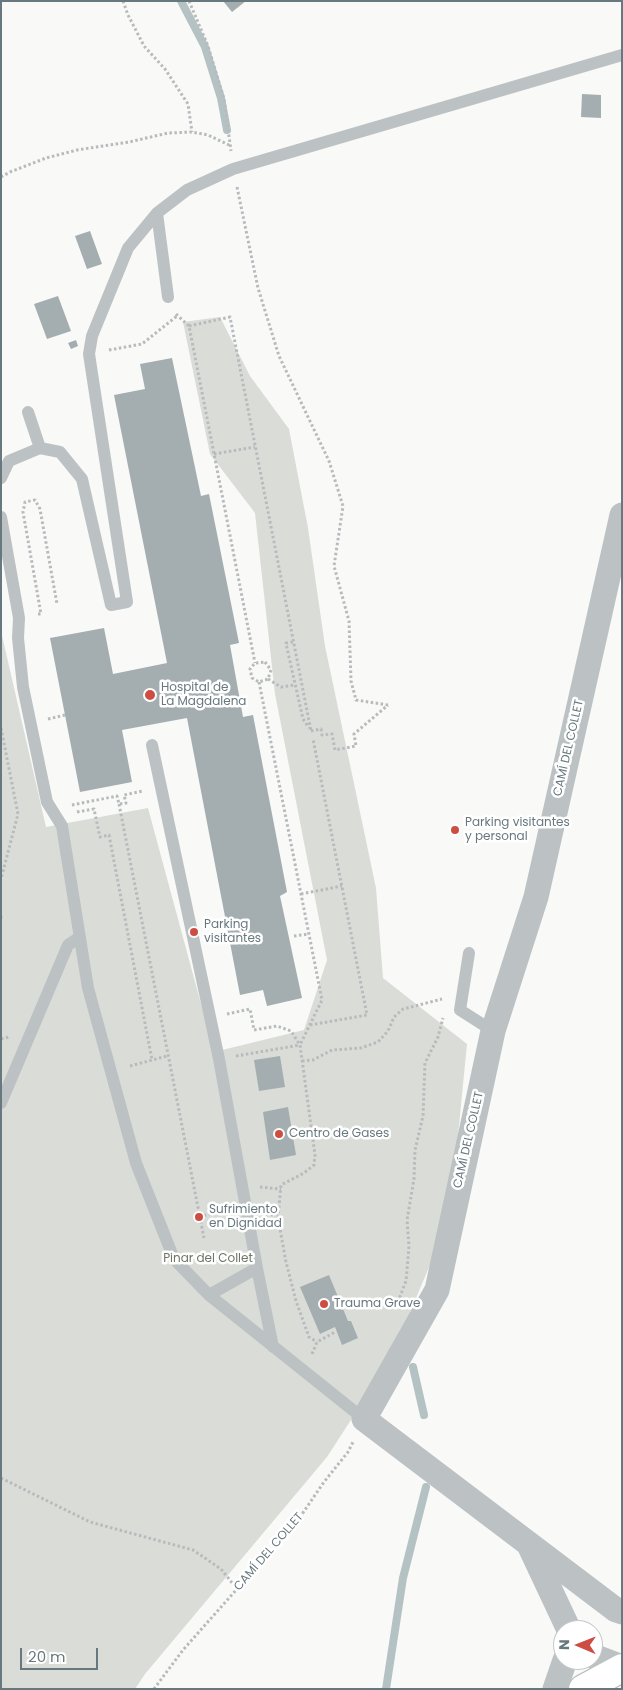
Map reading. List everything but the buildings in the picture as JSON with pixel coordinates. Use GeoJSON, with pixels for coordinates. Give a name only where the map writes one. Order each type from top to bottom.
{"type":"FeatureCollection","features":[{"type":"Feature","properties":{"kind":"highway"},"geometry":{"type":"LineString","coordinates":[[584,1689],[622,1667]]}},
{"type":"Feature","properties":{"kind":"street","name":"CAMÍ DEL COLLET"},"geometry":{"type":"LineString","coordinates":[[364,1419],[437,1290],[493,1031],[536,897],[622,515]]}},
{"type":"Feature","properties":{"kind":"street"},"geometry":{"type":"LineString","coordinates":[[364,1419],[528,1542],[620,1617]]}},
{"type":"Feature","properties":{"kind":"street"},"geometry":{"type":"LineString","coordinates":[[528,1542],[564,1620]]}},
{"type":"Feature","properties":{"kind":"street"},"geometry":{"type":"LineString","coordinates":[[603,1660],[622,1667]]}},
{"type":"Feature","properties":{"kind":"street"},"geometry":{"type":"LineString","coordinates":[[556,1689],[562,1670]]}},
{"type":"Feature","properties":{"kind":"lane"},"geometry":{"type":"LineString","coordinates":[[1,478],[9,461],[40,448],[60,452],[82,479],[110,605],[127,602],[89,354],[92,336],[128,248],[157,213],[186,190],[233,169],[622,55]]}},
{"type":"Feature","properties":{"kind":"lane"},"geometry":{"type":"LineString","coordinates":[[157,213],[168,298]]}},
{"type":"Feature","properties":{"kind":"lane"},"geometry":{"type":"LineString","coordinates":[[28,412],[40,448]]}},
{"type":"Feature","properties":{"kind":"lane"},"geometry":{"type":"LineString","coordinates":[[1,517],[19,618],[18,638],[23,687],[47,802],[62,826],[88,988],[136,1163],[174,1259],[209,1295],[364,1419]]}},
{"type":"Feature","properties":{"kind":"lane"},"geometry":{"type":"LineString","coordinates":[[152,745],[219,1058],[257,1268],[274,1347]]}},
{"type":"Feature","properties":{"kind":"lane"},"geometry":{"type":"LineString","coordinates":[[1,1104],[68,945],[80,937]]}},
{"type":"Feature","properties":{"kind":"lane"},"geometry":{"type":"LineString","coordinates":[[469,953],[460,1010],[493,1031]]}},
{"type":"Feature","properties":{"kind":"lane"},"geometry":{"type":"LineString","coordinates":[[209,1295],[257,1268]]}},
{"type":"Feature","properties":{"kind":"path"},"geometry":{"type":"LineString","coordinates":[[123,1],[144,46],[165,69],[188,104],[192,132]]}},
{"type":"Feature","properties":{"kind":"path"},"geometry":{"type":"LineString","coordinates":[[189,1],[208,46],[224,99],[233,169],[258,288],[279,356],[329,461],[343,506],[334,566],[349,621],[351,681],[356,700],[388,705],[354,734],[356,746],[335,750],[332,734],[322,736],[321,729],[311,731]]}},
{"type":"Feature","properties":{"kind":"path"},"geometry":{"type":"LineString","coordinates":[[1,177],[46,158],[77,150],[129,142],[168,133],[192,132],[208,135],[230,145]]}},
{"type":"Feature","properties":{"kind":"path"},"geometry":{"type":"LineString","coordinates":[[168,298],[177,316],[189,326],[255,663]]}},
{"type":"Feature","properties":{"kind":"path"},"geometry":{"type":"LineString","coordinates":[[89,354],[142,344],[177,316]]}},
{"type":"Feature","properties":{"kind":"path"},"geometry":{"type":"LineString","coordinates":[[189,326],[230,317],[311,731]]}},
{"type":"Feature","properties":{"kind":"path"},"geometry":{"type":"LineString","coordinates":[[214,454],[255,447]]}},
{"type":"Feature","properties":{"kind":"path"},"geometry":{"type":"LineString","coordinates":[[19,618],[41,614],[23,512],[24,502],[35,500],[40,509],[57,604]]}},
{"type":"Feature","properties":{"kind":"path"},"geometry":{"type":"LineString","coordinates":[[294,642],[286,643],[294,685],[302,719],[311,731]]}},
{"type":"Feature","properties":{"kind":"path"},"geometry":{"type":"LineString","coordinates":[[265,662],[271,670],[268,679],[259,682],[252,678],[250,669],[255,663],[265,662]]}},
{"type":"Feature","properties":{"kind":"path"},"geometry":{"type":"LineString","coordinates":[[268,679],[281,687],[294,685]]}},
{"type":"Feature","properties":{"kind":"path"},"geometry":{"type":"LineString","coordinates":[[259,682],[322,1000],[300,1045]]}},
{"type":"Feature","properties":{"kind":"path"},"geometry":{"type":"LineString","coordinates":[[1,728],[18,814],[1,879]]}},
{"type":"Feature","properties":{"kind":"path"},"geometry":{"type":"LineString","coordinates":[[310,1025],[367,1016],[313,739]]}},
{"type":"Feature","properties":{"kind":"path"},"geometry":{"type":"LineString","coordinates":[[119,804],[126,803],[124,795],[161,788]]}},
{"type":"Feature","properties":{"kind":"path"},"geometry":{"type":"LineString","coordinates":[[54,813],[117,796],[204,1238]]}},
{"type":"Feature","properties":{"kind":"path"},"geometry":{"type":"LineString","coordinates":[[54,813],[94,809],[100,837],[109,835],[152,1060]]}},
{"type":"Feature","properties":{"kind":"path"},"geometry":{"type":"LineString","coordinates":[[301,894],[342,886]]}},
{"type":"Feature","properties":{"kind":"path"},"geometry":{"type":"LineString","coordinates":[[294,936],[309,934]]}},
{"type":"Feature","properties":{"kind":"path"},"geometry":{"type":"LineString","coordinates":[[302,1061],[313,1060],[332,1050],[361,1048],[378,1042],[388,1031],[394,1017],[403,1010],[441,999]]}},
{"type":"Feature","properties":{"kind":"path"},"geometry":{"type":"LineString","coordinates":[[210,1017],[250,1009],[254,1030],[277,1026],[292,1031],[300,1045],[315,1156],[314,1165],[282,1185],[280,1189],[278,1218],[286,1262],[296,1301],[309,1337],[318,1342]]}},
{"type":"Feature","properties":{"kind":"path"},"geometry":{"type":"LineString","coordinates":[[404,1348],[389,1323],[406,1281],[409,1247],[407,1220],[414,1179],[415,1150],[423,1116],[425,1064],[438,1037],[445,1010],[460,1010]]}},
{"type":"Feature","properties":{"kind":"path"},"geometry":{"type":"LineString","coordinates":[[1,1039],[7,1038]]}},
{"type":"Feature","properties":{"kind":"path"},"geometry":{"type":"LineString","coordinates":[[219,1058],[300,1045]]}},
{"type":"Feature","properties":{"kind":"path"},"geometry":{"type":"LineString","coordinates":[[108,1060],[132,1067],[167,1056]]}},
{"type":"Feature","properties":{"kind":"path"},"geometry":{"type":"LineString","coordinates":[[256,1187],[280,1189]]}},
{"type":"Feature","properties":{"kind":"path"},"geometry":{"type":"LineString","coordinates":[[199,1217],[245,1204]]}},
{"type":"Feature","properties":{"kind":"path"},"geometry":{"type":"LineString","coordinates":[[265,1214],[275,1215],[279,1211]]}},
{"type":"Feature","properties":{"kind":"path"},"geometry":{"type":"LineString","coordinates":[[304,1371],[318,1342],[335,1332]]}},
{"type":"Feature","properties":{"kind":"path","name":"CAMÍ DEL COLLET"},"geometry":{"type":"LineString","coordinates":[[154,1689],[183,1650],[298,1520],[324,1482],[348,1452],[364,1419]]}},
{"type":"Feature","properties":{"kind":"path"},"geometry":{"type":"LineString","coordinates":[[1,1478],[90,1522],[192,1550],[221,1569],[237,1589]]}},
{"type":"Feature","properties":{"kind":"green space","name":"Pinar del Collet"},"geometry":{"type":"Polygon","coordinates":[[[220,317],[250,376],[289,429],[308,528],[325,646],[376,888],[383,978],[467,1044],[450,1217],[391,1358],[327,1457],[145,1674],[135,1689],[1,1689],[1,631],[46,827],[148,808],[214,1052],[304,1030],[327,960],[275,694],[255,513],[210,454],[183,322],[220,317]]]}},
{"type":"Feature","properties":{"kind":"waterway"},"geometry":{"type":"LineString","coordinates":[[181,1],[205,47],[221,98],[227,130]]}},
{"type":"Feature","properties":{"kind":"waterway"},"geometry":{"type":"LineString","coordinates":[[413,1367],[424,1415]]}},
{"type":"Feature","properties":{"kind":"waterway"},"geometry":{"type":"LineString","coordinates":[[386,1689],[403,1578],[426,1487]]}},
{"type":"Feature","properties":{"kind":"place","name":"Hospital de La Magdalena"},"geometry":{"type":"Point","coordinates":[150,695]}},
{"type":"Feature","properties":{"kind":"place","name":"Parking visitantes y personal"},"geometry":{"type":"Point","coordinates":[455,830]}},
{"type":"Feature","properties":{"kind":"place","name":"Parking visitantes"},"geometry":{"type":"Point","coordinates":[194,932]}},
{"type":"Feature","properties":{"kind":"place","name":"Centro de Gases"},"geometry":{"type":"Point","coordinates":[279,1134]}},
{"type":"Feature","properties":{"kind":"place","name":"Sufrimiento en Dignidad"},"geometry":{"type":"Point","coordinates":[199,1217]}},
{"type":"Feature","properties":{"kind":"place","name":"Trauma Grave"},"geometry":{"type":"Point","coordinates":[324,1304]}}]}
